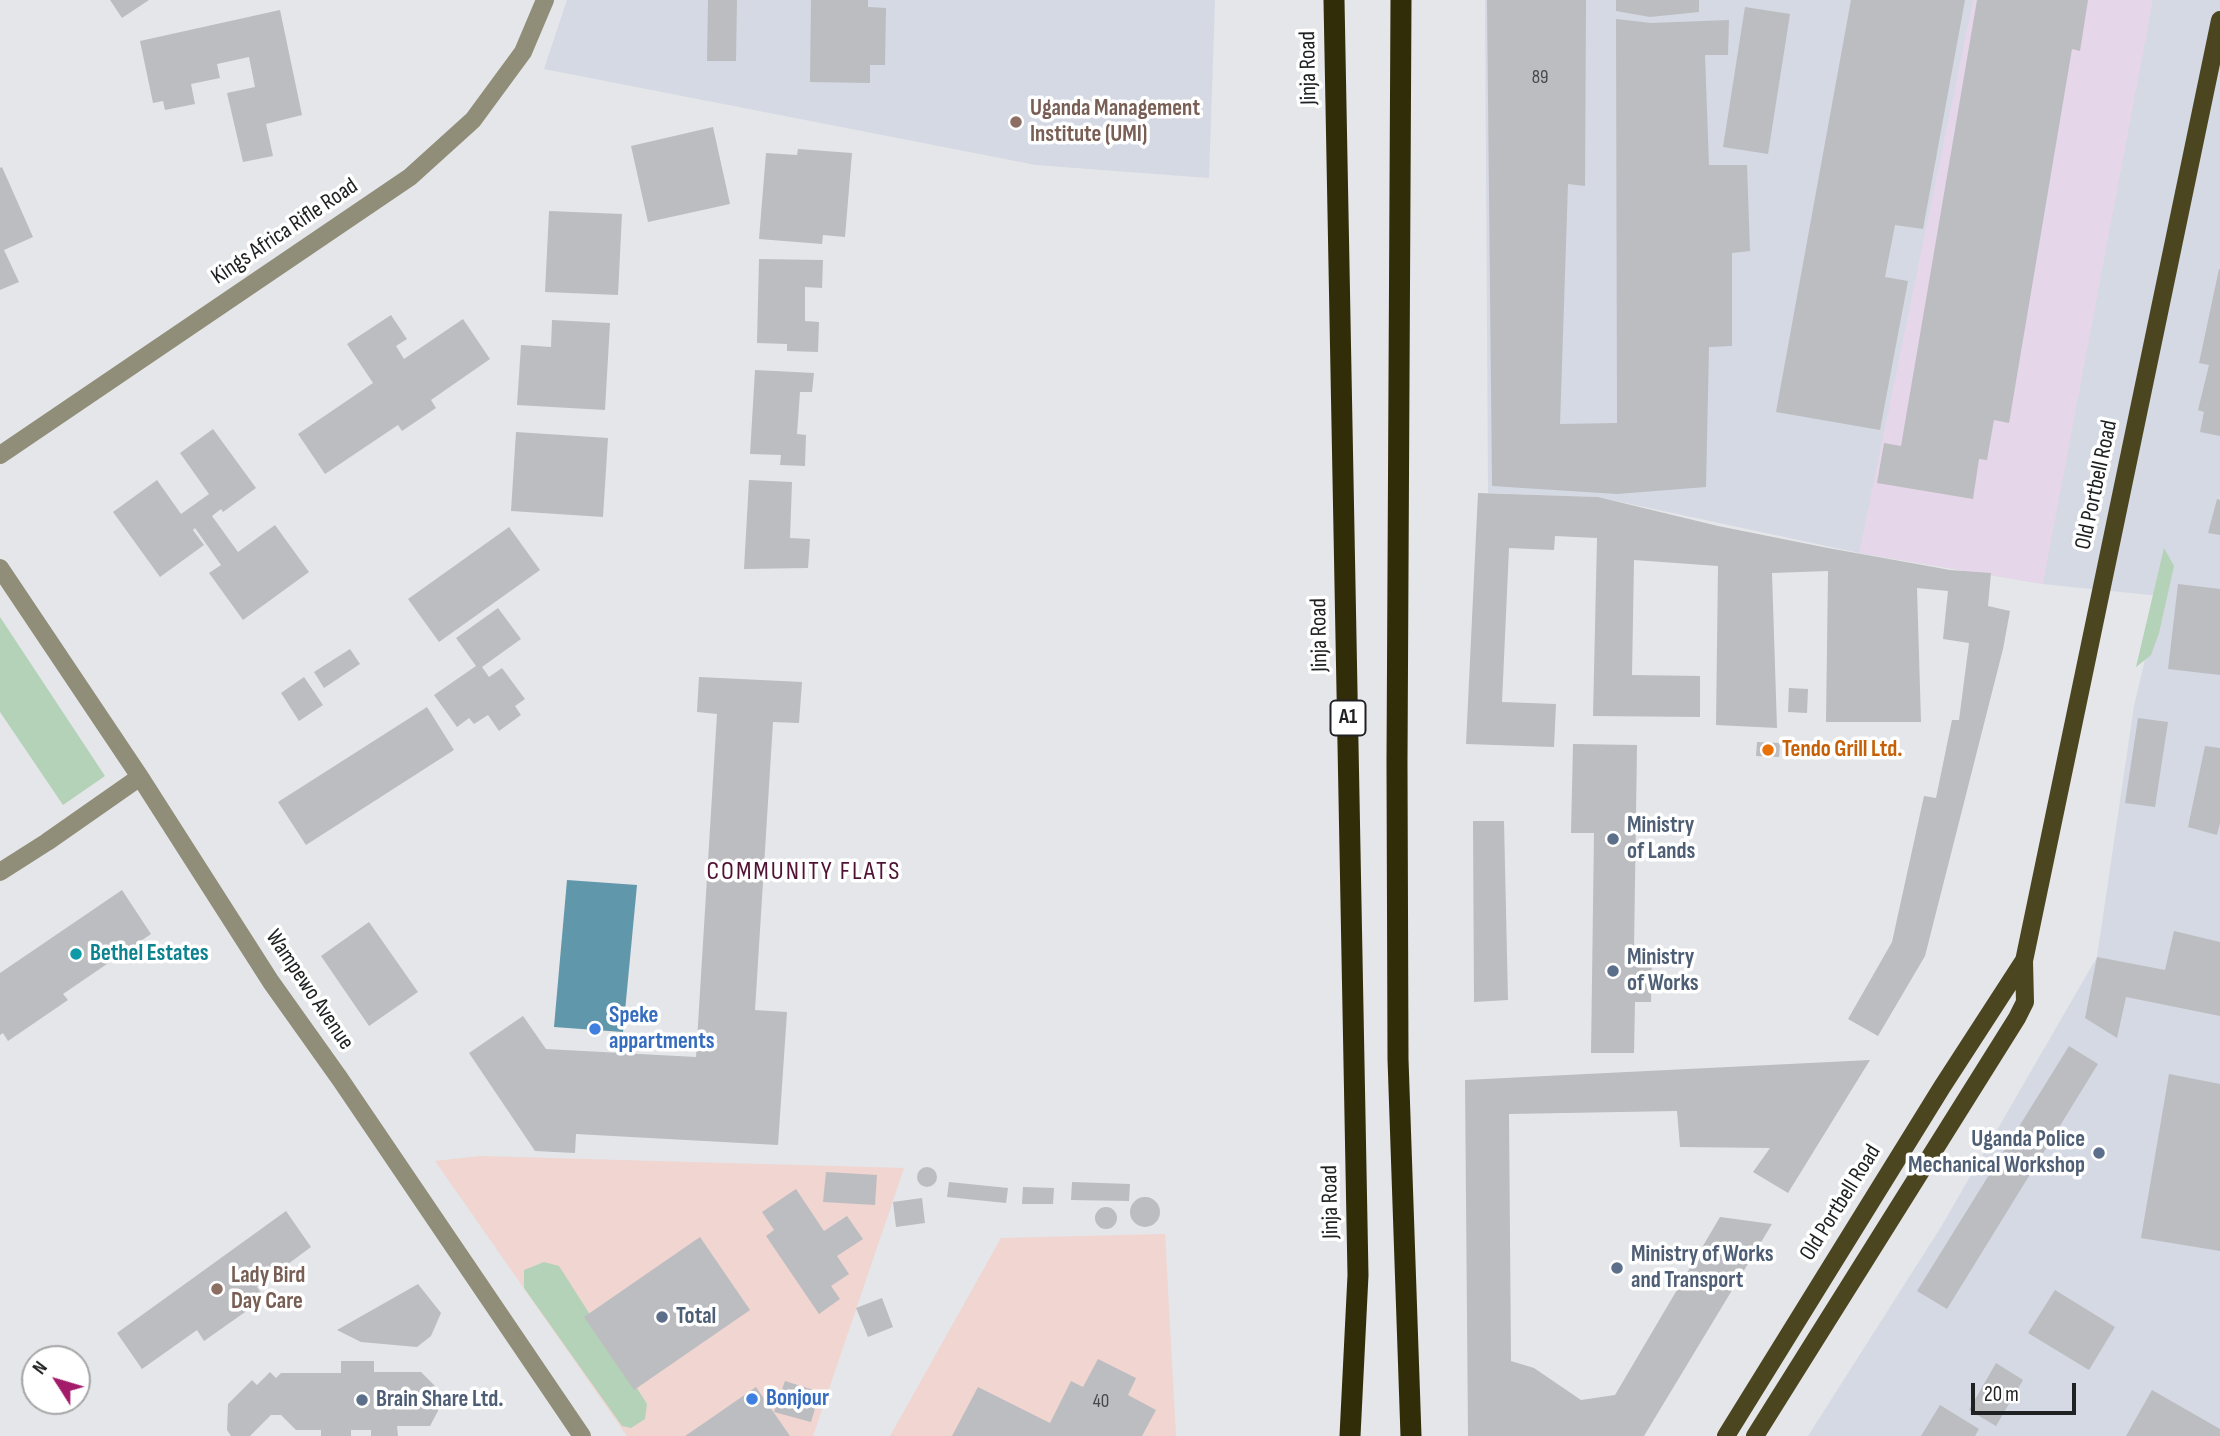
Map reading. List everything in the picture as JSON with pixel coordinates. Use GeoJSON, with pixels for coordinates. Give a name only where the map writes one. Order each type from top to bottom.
{"type":"FeatureCollection","features":[{"type":"Feature","properties":{"kind":"highway","name":"Jinja Road"},"geometry":{"type":"LineString","coordinates":[[1334,0],[1359,1275],[1350,1436]]}},
{"type":"Feature","properties":{"kind":"highway","name":"A1"},"geometry":{"type":"LineString","coordinates":[[1401,0],[1398,1059],[1411,1436]]}},
{"type":"Feature","properties":{"kind":"main road","name":"Old Portbell Road"},"geometry":{"type":"LineString","coordinates":[[1755,1436],[2025,1002],[2024,961],[2114,518],[2220,20]]}},
{"type":"Feature","properties":{"kind":"main road","name":"Old Portbell Road"},"geometry":{"type":"LineString","coordinates":[[1726,1436],[1942,1087],[2024,961]]}},
{"type":"Feature","properties":{"kind":"street","name":"Kings Africa Rifle Road"},"geometry":{"type":"LineString","coordinates":[[0,455],[410,177],[473,120],[523,52],[545,0]]}},
{"type":"Feature","properties":{"kind":"street","name":"Wampewo Avenue"},"geometry":{"type":"LineString","coordinates":[[0,568],[140,776],[271,982],[362,1111],[582,1436]]}},
{"type":"Feature","properties":{"kind":"street"},"geometry":{"type":"LineString","coordinates":[[0,873],[140,776]]}},
{"type":"Feature","properties":{"kind":"shaded area","name":"Uganda Management Institute (UMI)"},"geometry":{"type":"Polygon","coordinates":[[[567,0],[1215,0],[1209,178],[1036,165],[544,69],[567,0]]]}},
{"type":"Feature","properties":{"kind":"shaded area"},"geometry":{"type":"Polygon","coordinates":[[[1485,0],[2220,0],[2220,1436],[1808,1436],[1941,1227],[2097,957],[2134,706],[2160,596],[2043,584],[1859,553],[1598,497],[1488,493],[1485,0]]]}},
{"type":"Feature","properties":{"kind":"shaded area"},"geometry":{"type":"Polygon","coordinates":[[[1973,0],[2153,0],[2043,584],[1859,553],[1973,0]]]}},
{"type":"Feature","properties":{"kind":"shaded area"},"geometry":{"type":"Polygon","coordinates":[[[480,1156],[904,1168],[813,1436],[627,1436],[435,1161],[480,1156]]]}},
{"type":"Feature","properties":{"kind":"shaded area"},"geometry":{"type":"Polygon","coordinates":[[[1165,1234],[1176,1436],[890,1436],[1001,1238],[1165,1234]]]}},
{"type":"Feature","properties":{"kind":"green space"},"geometry":{"type":"Polygon","coordinates":[[[2164,548],[2174,566],[2159,633],[2151,655],[2136,667],[2164,548]]]}},
{"type":"Feature","properties":{"kind":"green space"},"geometry":{"type":"Polygon","coordinates":[[[0,617],[105,776],[63,805],[0,712],[0,617]]]}},
{"type":"Feature","properties":{"kind":"green space"},"geometry":{"type":"Polygon","coordinates":[[[544,1262],[559,1266],[647,1404],[645,1419],[631,1428],[622,1426],[524,1288],[524,1270],[544,1262]]]}},
{"type":"Feature","properties":{"kind":"water"},"geometry":{"type":"Polygon","coordinates":[[[567,880],[637,885],[623,1032],[554,1027],[567,880]]]}},
{"type":"Feature","properties":{"kind":"building"},"geometry":{"type":"Polygon","coordinates":[[[110,0],[149,0],[122,18],[110,0]]]}},
{"type":"Feature","properties":{"kind":"building"},"geometry":{"type":"Polygon","coordinates":[[[708,0],[737,0],[736,61],[707,61],[708,0]]]}},
{"type":"Feature","properties":{"kind":"building"},"geometry":{"type":"Polygon","coordinates":[[[811,0],[868,0],[868,7],[886,8],[885,65],[870,65],[870,83],[810,82],[811,0]]]}},
{"type":"Feature","properties":{"kind":"building"},"geometry":{"type":"Polygon","coordinates":[[[1487,0],[1586,0],[1585,186],[1568,184],[1560,424],[1617,423],[1616,19],[1651,23],[1729,20],[1728,55],[1705,55],[1709,165],[1747,165],[1750,251],[1732,253],[1732,346],[1709,347],[1706,487],[1617,494],[1492,486],[1487,0]]]}},
{"type":"Feature","properties":{"kind":"building"},"geometry":{"type":"Polygon","coordinates":[[[1616,0],[1699,0],[1699,12],[1650,17],[1616,11],[1616,0]]]}},
{"type":"Feature","properties":{"kind":"building"},"geometry":{"type":"Polygon","coordinates":[[[1851,0],[1965,0],[1923,229],[1895,225],[1885,277],[1908,281],[1880,430],[1776,412],[1851,0]]]}},
{"type":"Feature","properties":{"kind":"building"},"geometry":{"type":"Polygon","coordinates":[[[1977,0],[2088,0],[2080,51],[2072,49],[2009,423],[1994,420],[1987,460],[1979,459],[1973,499],[1877,483],[1884,443],[1901,446],[1977,0]]]}},
{"type":"Feature","properties":{"kind":"building"},"geometry":{"type":"Polygon","coordinates":[[[1745,7],[1790,14],[1768,154],[1723,147],[1745,7]]]}},
{"type":"Feature","properties":{"kind":"building"},"geometry":{"type":"Polygon","coordinates":[[[280,10],[302,115],[266,124],[273,156],[243,162],[227,93],[255,87],[249,57],[217,64],[220,78],[191,84],[195,104],[165,110],[163,101],[153,103],[140,41],[280,10]]]}},
{"type":"Feature","properties":{"kind":"building"},"geometry":{"type":"Polygon","coordinates":[[[713,127],[730,204],[648,222],[631,146],[713,127]]]}},
{"type":"Feature","properties":{"kind":"building"},"geometry":{"type":"Polygon","coordinates":[[[798,149],[852,153],[845,237],[823,235],[822,244],[759,239],[766,153],[797,155],[798,149]]]}},
{"type":"Feature","properties":{"kind":"building"},"geometry":{"type":"Polygon","coordinates":[[[2,167],[33,237],[4,250],[19,282],[0,290],[0,168],[2,167]]]}},
{"type":"Feature","properties":{"kind":"building"},"geometry":{"type":"Polygon","coordinates":[[[549,211],[622,214],[618,295],[545,292],[549,211]]]}},
{"type":"Feature","properties":{"kind":"building"},"geometry":{"type":"Polygon","coordinates":[[[759,259],[823,260],[822,288],[805,287],[805,321],[819,322],[818,352],[787,351],[787,344],[757,343],[759,259]]]}},
{"type":"Feature","properties":{"kind":"building"},"geometry":{"type":"Polygon","coordinates":[[[2219,269],[2220,436],[2200,432],[2204,412],[2198,410],[2209,365],[2199,363],[2219,269]]]}},
{"type":"Feature","properties":{"kind":"building"},"geometry":{"type":"Polygon","coordinates":[[[391,315],[407,339],[396,346],[404,359],[463,319],[490,359],[431,400],[436,408],[402,431],[398,425],[325,474],[298,434],[373,383],[347,344],[391,315]]]}},
{"type":"Feature","properties":{"kind":"building"},"geometry":{"type":"Polygon","coordinates":[[[552,320],[610,323],[605,410],[517,405],[521,345],[551,347],[552,320]]]}},
{"type":"Feature","properties":{"kind":"building"},"geometry":{"type":"Polygon","coordinates":[[[755,370],[814,373],[812,392],[800,392],[797,434],[806,435],[805,466],[780,465],[781,455],[750,454],[755,370]]]}},
{"type":"Feature","properties":{"kind":"building"},"geometry":{"type":"Polygon","coordinates":[[[213,429],[256,488],[223,512],[221,509],[212,516],[238,552],[275,525],[309,572],[243,620],[209,573],[221,565],[195,528],[193,530],[204,545],[160,577],[113,512],[157,480],[181,514],[209,494],[180,453],[213,429]]]}},
{"type":"Feature","properties":{"kind":"building"},"geometry":{"type":"Polygon","coordinates":[[[516,432],[608,438],[603,517],[511,511],[516,432]]]}},
{"type":"Feature","properties":{"kind":"building"},"geometry":{"type":"Polygon","coordinates":[[[749,480],[792,482],[790,538],[810,539],[808,568],[744,569],[749,480]]]}},
{"type":"Feature","properties":{"kind":"building"},"geometry":{"type":"Polygon","coordinates":[[[1478,493],[1598,497],[1718,526],[1828,548],[1950,570],[1991,573],[1988,606],[2010,611],[2003,649],[1925,956],[1878,1036],[1848,1019],[1892,942],[1924,796],[1936,798],[1952,720],[1959,720],[1969,643],[1943,639],[1948,591],[1917,588],[1921,722],[1826,722],[1828,571],[1772,573],[1777,728],[1716,725],[1718,566],[1634,560],[1632,675],[1700,676],[1700,717],[1593,716],[1597,538],[1555,536],[1554,550],[1509,548],[1502,702],[1556,704],[1554,747],[1466,744],[1478,493]]]}},
{"type":"Feature","properties":{"kind":"building"},"geometry":{"type":"Polygon","coordinates":[[[2217,499],[2220,500],[2220,535],[2208,533],[2217,499]]]}},
{"type":"Feature","properties":{"kind":"building"},"geometry":{"type":"Polygon","coordinates":[[[509,527],[540,570],[439,642],[408,599],[509,527]]]}},
{"type":"Feature","properties":{"kind":"building"},"geometry":{"type":"Polygon","coordinates":[[[2178,584],[2220,589],[2220,675],[2168,669],[2178,584]]]}},
{"type":"Feature","properties":{"kind":"building"},"geometry":{"type":"Polygon","coordinates":[[[498,608],[521,639],[482,667],[489,677],[502,668],[525,699],[515,706],[521,715],[499,731],[488,715],[474,724],[469,718],[457,727],[434,695],[476,666],[456,638],[498,608]]]}},
{"type":"Feature","properties":{"kind":"building"},"geometry":{"type":"Polygon","coordinates":[[[350,649],[360,664],[324,688],[314,672],[350,649]]]}},
{"type":"Feature","properties":{"kind":"building"},"geometry":{"type":"Polygon","coordinates":[[[304,677],[323,705],[299,721],[281,693],[304,677]]]}},
{"type":"Feature","properties":{"kind":"building"},"geometry":{"type":"Polygon","coordinates":[[[699,677],[802,682],[799,723],[773,722],[755,1010],[787,1012],[778,1145],[576,1134],[575,1153],[535,1151],[469,1053],[523,1016],[546,1049],[696,1057],[717,714],[697,712],[699,677]]]}},
{"type":"Feature","properties":{"kind":"building"},"geometry":{"type":"Polygon","coordinates":[[[1789,688],[1808,689],[1807,713],[1788,712],[1789,688]]]}},
{"type":"Feature","properties":{"kind":"building"},"geometry":{"type":"Polygon","coordinates":[[[427,707],[454,750],[306,845],[278,802],[427,707]]]}},
{"type":"Feature","properties":{"kind":"building"},"geometry":{"type":"Polygon","coordinates":[[[2138,718],[2168,722],[2155,807],[2125,803],[2138,718]]]}},
{"type":"Feature","properties":{"kind":"building","name":"Tendo Grill Ltd."},"geometry":{"type":"Polygon","coordinates":[[[1757,742],[1780,743],[1779,757],[1756,756],[1757,742]]]}},
{"type":"Feature","properties":{"kind":"building"},"geometry":{"type":"Polygon","coordinates":[[[1573,744],[1637,745],[1634,950],[1652,950],[1651,1002],[1635,1002],[1634,1053],[1591,1053],[1594,833],[1571,833],[1573,744]]]}},
{"type":"Feature","properties":{"kind":"building"},"geometry":{"type":"Polygon","coordinates":[[[2205,746],[2220,748],[2220,823],[2217,835],[2188,827],[2205,746]]]}},
{"type":"Feature","properties":{"kind":"building"},"geometry":{"type":"Polygon","coordinates":[[[1473,821],[1504,821],[1508,1000],[1474,1002],[1473,821]]]}},
{"type":"Feature","properties":{"kind":"building","name":"Bethel Estates"},"geometry":{"type":"Polygon","coordinates":[[[122,890],[151,934],[63,994],[68,1000],[8,1041],[3,1033],[0,1035],[0,973],[122,890]]]}},
{"type":"Feature","properties":{"kind":"building"},"geometry":{"type":"Polygon","coordinates":[[[369,922],[418,992],[369,1026],[321,956],[369,922]]]}},
{"type":"Feature","properties":{"kind":"building"},"geometry":{"type":"Polygon","coordinates":[[[2174,931],[2220,942],[2220,1016],[2126,997],[2117,1038],[2085,1018],[2097,957],[2165,970],[2174,931]]]}},
{"type":"Feature","properties":{"kind":"building"},"geometry":{"type":"Polygon","coordinates":[[[2069,1046],[2098,1064],[1947,1309],[1917,1291],[2069,1046]]]}},
{"type":"Feature","properties":{"kind":"building"},"geometry":{"type":"Polygon","coordinates":[[[1870,1060],[1788,1193],[1753,1172],[1770,1148],[1680,1147],[1677,1111],[1509,1114],[1511,1361],[1534,1368],[1581,1400],[1615,1395],[1720,1217],[1772,1224],[1644,1436],[1468,1436],[1465,1080],[1870,1060]]]}},
{"type":"Feature","properties":{"kind":"building"},"geometry":{"type":"Polygon","coordinates":[[[2169,1074],[2220,1084],[2220,1251],[2141,1238],[2169,1074]]]}},
{"type":"Feature","properties":{"kind":"building"},"geometry":{"type":"Polygon","coordinates":[[[923,1167],[931,1167],[937,1177],[931,1187],[923,1187],[917,1181],[917,1173],[923,1167]]]}},
{"type":"Feature","properties":{"kind":"building"},"geometry":{"type":"Polygon","coordinates":[[[826,1172],[877,1175],[875,1205],[823,1202],[826,1172]]]}},
{"type":"Feature","properties":{"kind":"building"},"geometry":{"type":"Polygon","coordinates":[[[949,1182],[1008,1188],[1006,1203],[947,1197],[949,1182]]]}},
{"type":"Feature","properties":{"kind":"building"},"geometry":{"type":"Polygon","coordinates":[[[1072,1182],[1130,1184],[1129,1201],[1071,1200],[1072,1182]]]}},
{"type":"Feature","properties":{"kind":"building"},"geometry":{"type":"Polygon","coordinates":[[[1023,1187],[1054,1188],[1053,1204],[1022,1204],[1023,1187]]]}},
{"type":"Feature","properties":{"kind":"building"},"geometry":{"type":"Polygon","coordinates":[[[796,1189],[824,1231],[847,1216],[863,1239],[837,1256],[849,1274],[831,1286],[840,1299],[819,1314],[766,1236],[774,1230],[762,1212],[796,1189]]]}},
{"type":"Feature","properties":{"kind":"building"},"geometry":{"type":"Polygon","coordinates":[[[1145,1197],[1151,1198],[1159,1206],[1159,1218],[1151,1226],[1145,1227],[1139,1226],[1131,1218],[1130,1212],[1131,1206],[1139,1198],[1145,1197]]]}},
{"type":"Feature","properties":{"kind":"building"},"geometry":{"type":"Polygon","coordinates":[[[922,1198],[925,1223],[896,1227],[893,1202],[922,1198]]]}},
{"type":"Feature","properties":{"kind":"building"},"geometry":{"type":"Polygon","coordinates":[[[1106,1207],[1116,1214],[1117,1218],[1110,1228],[1106,1229],[1096,1222],[1095,1218],[1102,1208],[1106,1207]]]}},
{"type":"Feature","properties":{"kind":"building"},"geometry":{"type":"Polygon","coordinates":[[[286,1211],[311,1247],[257,1287],[265,1298],[204,1341],[197,1330],[142,1369],[117,1333],[286,1211]]]}},
{"type":"Feature","properties":{"kind":"building"},"geometry":{"type":"Polygon","coordinates":[[[700,1237],[750,1310],[634,1390],[584,1317],[700,1237]]]}},
{"type":"Feature","properties":{"kind":"building"},"geometry":{"type":"Polygon","coordinates":[[[418,1284],[441,1313],[431,1336],[417,1347],[361,1342],[337,1330],[418,1284]]]}},
{"type":"Feature","properties":{"kind":"building"},"geometry":{"type":"Polygon","coordinates":[[[2055,1290],[2115,1327],[2089,1370],[2028,1333],[2055,1290]]]}},
{"type":"Feature","properties":{"kind":"building"},"geometry":{"type":"Polygon","coordinates":[[[882,1298],[893,1327],[868,1337],[856,1308],[882,1298]]]}},
{"type":"Feature","properties":{"kind":"building"},"geometry":{"type":"Polygon","coordinates":[[[1098,1359],[1136,1378],[1128,1395],[1156,1410],[1142,1436],[952,1436],[978,1387],[1050,1423],[1071,1381],[1083,1387],[1098,1359]]]}},
{"type":"Feature","properties":{"kind":"building"},"geometry":{"type":"Polygon","coordinates":[[[341,1361],[374,1361],[374,1372],[421,1372],[439,1390],[438,1411],[430,1426],[397,1426],[398,1436],[371,1436],[371,1430],[351,1430],[351,1436],[321,1436],[321,1430],[296,1430],[281,1415],[271,1415],[250,1436],[231,1436],[227,1430],[228,1404],[252,1380],[257,1385],[270,1372],[276,1378],[281,1373],[341,1373],[341,1361]]]}},
{"type":"Feature","properties":{"kind":"building"},"geometry":{"type":"Polygon","coordinates":[[[1996,1363],[2023,1380],[1996,1426],[1969,1410],[1996,1363]]]}},
{"type":"Feature","properties":{"kind":"building"},"geometry":{"type":"Polygon","coordinates":[[[785,1381],[820,1392],[811,1422],[774,1412],[785,1381]]]}},
{"type":"Feature","properties":{"kind":"building","name":"Bonjour"},"geometry":{"type":"Polygon","coordinates":[[[756,1387],[790,1436],[685,1436],[707,1421],[756,1387]]]}},
{"type":"Feature","properties":{"kind":"building"},"geometry":{"type":"Polygon","coordinates":[[[2152,1390],[2220,1429],[2220,1436],[2126,1436],[2152,1390]]]}},
{"type":"Feature","properties":{"kind":"building"},"geometry":{"type":"Polygon","coordinates":[[[1940,1405],[1979,1429],[1975,1436],[1921,1436],[1940,1405]]]}},
{"type":"Feature","properties":{"kind":"place","name":"Uganda Management Institute (UMI)"},"geometry":{"type":"Point","coordinates":[1016,122]}},
{"type":"Feature","properties":{"kind":"place","name":"Tendo Grill Ltd."},"geometry":{"type":"Point","coordinates":[1768,750]}},
{"type":"Feature","properties":{"kind":"place","name":"Ministry of Lands"},"geometry":{"type":"Point","coordinates":[1613,839]}},
{"type":"Feature","properties":{"kind":"place","name":"Bethel Estates"},"geometry":{"type":"Point","coordinates":[76,954]}},
{"type":"Feature","properties":{"kind":"place","name":"Ministry of Works"},"geometry":{"type":"Point","coordinates":[1613,971]}},
{"type":"Feature","properties":{"kind":"place","name":"Speke appartments"},"geometry":{"type":"Point","coordinates":[595,1029]}},
{"type":"Feature","properties":{"kind":"place","name":"Uganda Police Mechanical Workshop"},"geometry":{"type":"Point","coordinates":[2099,1153]}},
{"type":"Feature","properties":{"kind":"place","name":"Ministry of Works and Transport"},"geometry":{"type":"Point","coordinates":[1617,1268]}},
{"type":"Feature","properties":{"kind":"place","name":"Lady Bird Day Care"},"geometry":{"type":"Point","coordinates":[217,1289]}},
{"type":"Feature","properties":{"kind":"place","name":"Total"},"geometry":{"type":"Point","coordinates":[662,1317]}},
{"type":"Feature","properties":{"kind":"place","name":"Bonjour"},"geometry":{"type":"Point","coordinates":[752,1399]}},
{"type":"Feature","properties":{"kind":"place","name":"Brain Share Ltd."},"geometry":{"type":"Point","coordinates":[362,1400]}},
{"type":"Feature","properties":{"kind":"district","name":"COMMUNITY FLATS"},"geometry":{"type":"Point","coordinates":[804,872]}}]}
